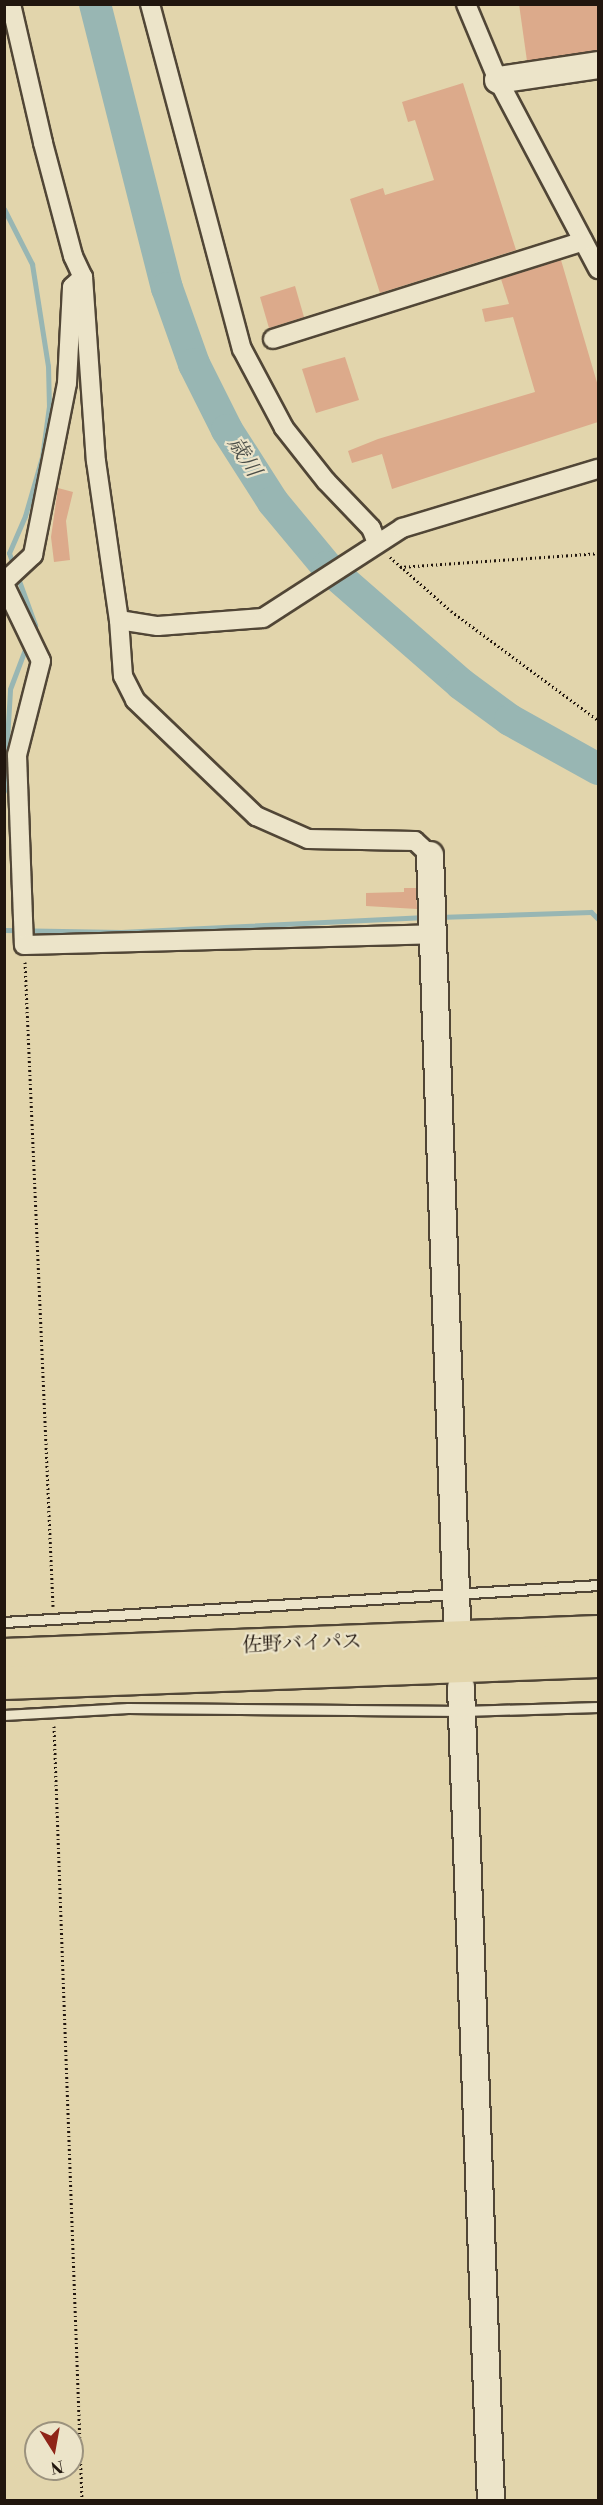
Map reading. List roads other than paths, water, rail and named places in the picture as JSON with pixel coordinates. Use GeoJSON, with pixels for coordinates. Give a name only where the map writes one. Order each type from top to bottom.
{"type":"FeatureCollection","features":[{"type":"Feature","properties":{"kind":"highway","name":"佐野バイパス"},"geometry":{"type":"LineString","coordinates":[[4,1655],[598,1632]]}},
{"type":"Feature","properties":{"kind":"highway","name":"佐野バイパス"},"geometry":{"type":"LineString","coordinates":[[4,1683],[598,1661]]}},
{"type":"Feature","properties":{"kind":"street"},"geometry":{"type":"LineString","coordinates":[[10,4],[46,155],[73,256],[82,277],[96,461],[119,620],[122,667],[135,700],[256,816],[308,838],[415,841],[430,855],[457,1621]]}},
{"type":"Feature","properties":{"kind":"street"},"geometry":{"type":"LineString","coordinates":[[150,4],[242,349],[284,428],[326,481],[371,528],[377,543]]}},
{"type":"Feature","properties":{"kind":"street"},"geometry":{"type":"LineString","coordinates":[[466,4],[498,80],[598,269]]}},
{"type":"Feature","properties":{"kind":"street"},"geometry":{"type":"LineString","coordinates":[[498,80],[598,65]]}},
{"type":"Feature","properties":{"kind":"street"},"geometry":{"type":"LineString","coordinates":[[273,339],[583,240]]}},
{"type":"Feature","properties":{"kind":"street"},"geometry":{"type":"LineString","coordinates":[[82,277],[72,287],[67,383],[46,499],[33,555],[10,579],[41,661],[16,755],[24,945],[434,934]]}},
{"type":"Feature","properties":{"kind":"street"},"geometry":{"type":"LineString","coordinates":[[119,620],[158,626],[242,622],[263,618],[292,602],[359,554],[402,528],[598,469]]}},
{"type":"Feature","properties":{"kind":"street"},"geometry":{"type":"LineString","coordinates":[[462,1699],[491,2500]]}},
{"type":"Feature","properties":{"kind":"lane"},"geometry":{"type":"LineString","coordinates":[[4,1622],[457,1592],[598,1586]]}},
{"type":"Feature","properties":{"kind":"lane"},"geometry":{"type":"LineString","coordinates":[[4,1715],[54,1715],[128,1708],[462,1699],[598,1707]]}},
{"type":"Feature","properties":{"kind":"waterway","name":"歳川"},"geometry":{"type":"LineString","coordinates":[[95,4],[167,288],[194,364],[227,430],[273,502],[327,567],[461,684],[510,720],[598,769]]}},
{"type":"Feature","properties":{"kind":"waterway"},"geometry":{"type":"LineString","coordinates":[[4,209],[32,264],[48,366],[49,406],[42,457],[25,516],[9,553],[35,625],[32,632]]}},
{"type":"Feature","properties":{"kind":"waterway"},"geometry":{"type":"LineString","coordinates":[[4,791],[10,689],[27,644]]}},
{"type":"Feature","properties":{"kind":"waterway"},"geometry":{"type":"LineString","coordinates":[[438,917],[591,912],[598,919]]}},
{"type":"Feature","properties":{"kind":"waterway"},"geometry":{"type":"LineString","coordinates":[[4,930],[121,932],[426,917]]}}]}
